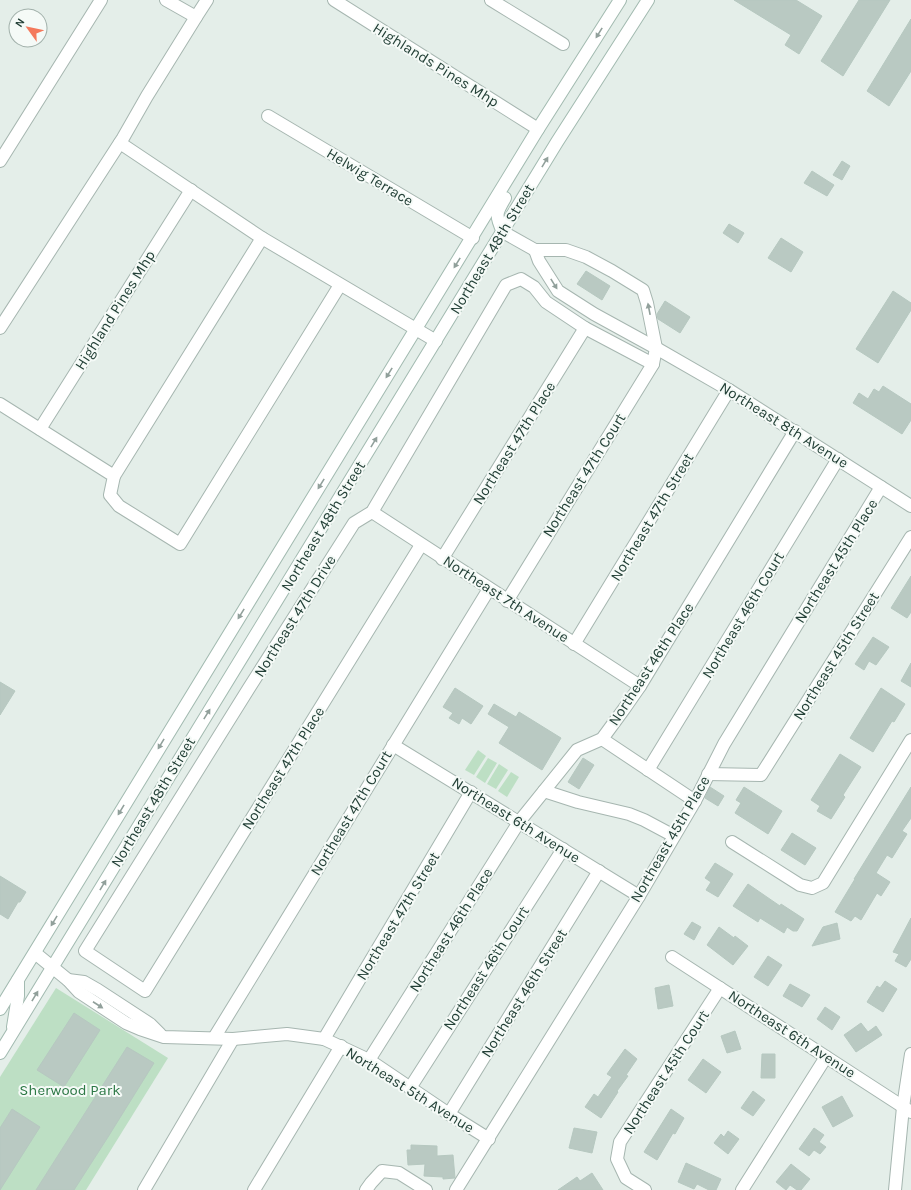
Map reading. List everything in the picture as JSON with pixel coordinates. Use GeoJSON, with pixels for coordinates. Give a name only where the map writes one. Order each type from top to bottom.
{"type":"FeatureCollection","features":[{"type":"Feature","properties":{"kind":"street"},"geometry":{"type":"LineString","coordinates":[[0,161],[100,0]]}},
{"type":"Feature","properties":{"kind":"street"},"geometry":{"type":"LineString","coordinates":[[166,0],[196,17]]}},
{"type":"Feature","properties":{"kind":"street"},"geometry":{"type":"LineString","coordinates":[[0,328],[120,143],[146,96],[207,0]]}},
{"type":"Feature","properties":{"kind":"street","name":"Highlands Pines Mhp"},"geometry":{"type":"LineString","coordinates":[[334,0],[538,129]]}},
{"type":"Feature","properties":{"kind":"street"},"geometry":{"type":"LineString","coordinates":[[491,0],[563,44]]}},
{"type":"Feature","properties":{"kind":"street","name":"Northeast 48th Street"},"geometry":{"type":"LineString","coordinates":[[0,1009],[538,129],[620,0]]}},
{"type":"Feature","properties":{"kind":"street","name":"Northeast 48th Street"},"geometry":{"type":"LineString","coordinates":[[0,1053],[557,142],[648,0]]}},
{"type":"Feature","properties":{"kind":"street"},"geometry":{"type":"LineString","coordinates":[[555,104],[547,128],[517,181],[499,208],[497,220],[503,232],[535,250],[566,250],[586,257],[642,290],[648,303],[656,348]]}},
{"type":"Feature","properties":{"kind":"street","name":"Helwig Terrace"},"geometry":{"type":"LineString","coordinates":[[268,116],[472,238]]}},
{"type":"Feature","properties":{"kind":"street"},"geometry":{"type":"LineString","coordinates":[[120,143],[262,238],[436,341]]}},
{"type":"Feature","properties":{"kind":"street","name":"Highland Pines Mhp"},"geometry":{"type":"LineString","coordinates":[[40,429],[190,190]]}},
{"type":"Feature","properties":{"kind":"street"},"geometry":{"type":"LineString","coordinates":[[262,238],[114,476],[110,495],[119,506],[180,544],[340,285]]}},
{"type":"Feature","properties":{"kind":"street","name":"Northeast 8th Avenue"},"geometry":{"type":"LineString","coordinates":[[535,250],[539,261],[558,291],[594,314],[729,390],[911,506]]}},
{"type":"Feature","properties":{"kind":"street","name":"Northeast 47th Drive"},"geometry":{"type":"LineString","coordinates":[[145,991],[85,951],[253,681],[354,523],[372,512],[506,285],[521,279],[534,287],[546,302],[585,328]]}},
{"type":"Feature","properties":{"kind":"street"},"geometry":{"type":"LineString","coordinates":[[585,328],[652,364]]}},
{"type":"Feature","properties":{"kind":"street","name":"Northeast 47th Place"},"geometry":{"type":"LineString","coordinates":[[442,559],[585,328]]}},
{"type":"Feature","properties":{"kind":"street","name":"Northeast 47th Court"},"geometry":{"type":"LineString","coordinates":[[507,600],[652,364],[656,348]]}},
{"type":"Feature","properties":{"kind":"street","name":"Northeast 47th Street"},"geometry":{"type":"LineString","coordinates":[[574,644],[729,390]]}},
{"type":"Feature","properties":{"kind":"street"},"geometry":{"type":"LineString","coordinates":[[0,404],[114,476]]}},
{"type":"Feature","properties":{"kind":"street","name":"Northeast 46th Place"},"geometry":{"type":"LineString","coordinates":[[369,1060],[519,822],[577,750],[602,739],[640,686],[794,431]]}},
{"type":"Feature","properties":{"kind":"street","name":"Northeast 46th Court"},"geometry":{"type":"LineString","coordinates":[[648,770],[838,459]]}},
{"type":"Feature","properties":{"kind":"street","name":"Northeast 45th Place"},"geometry":{"type":"LineString","coordinates":[[456,1190],[639,896],[695,801],[724,744],[882,487]]}},
{"type":"Feature","properties":{"kind":"street","name":"Northeast 7th Avenue"},"geometry":{"type":"LineString","coordinates":[[372,512],[442,559],[640,686]]}},
{"type":"Feature","properties":{"kind":"street","name":"Northeast 45th Street"},"geometry":{"type":"LineString","coordinates":[[708,774],[761,775],[911,537]]}},
{"type":"Feature","properties":{"kind":"street","name":"Northeast 47th Place"},"geometry":{"type":"LineString","coordinates":[[145,991],[421,545]]}},
{"type":"Feature","properties":{"kind":"street","name":"Northeast 47th Court"},"geometry":{"type":"LineString","coordinates":[[214,1038],[489,589]]}},
{"type":"Feature","properties":{"kind":"street"},"geometry":{"type":"LineString","coordinates":[[602,739],[695,801]]}},
{"type":"Feature","properties":{"kind":"street"},"geometry":{"type":"LineString","coordinates":[[732,842],[800,885],[812,888],[823,883],[911,740]]}},
{"type":"Feature","properties":{"kind":"street","name":"Northeast 6th Avenue"},"geometry":{"type":"LineString","coordinates":[[393,745],[472,792],[639,896]]}},
{"type":"Feature","properties":{"kind":"street"},"geometry":{"type":"LineString","coordinates":[[544,791],[578,802],[629,814],[674,836]]}},
{"type":"Feature","properties":{"kind":"street","name":"Northeast 47th Street"},"geometry":{"type":"LineString","coordinates":[[324,1039],[472,792]]}},
{"type":"Feature","properties":{"kind":"street","name":"Northeast 46th Court"},"geometry":{"type":"LineString","coordinates":[[410,1088],[563,848]]}},
{"type":"Feature","properties":{"kind":"street","name":"Northeast 46th Street"},"geometry":{"type":"LineString","coordinates":[[449,1114],[599,871]]}},
{"type":"Feature","properties":{"kind":"street","name":"Northeast 5th Avenue"},"geometry":{"type":"LineString","coordinates":[[35,953],[68,980],[79,992],[126,1023],[140,1030],[164,1037],[233,1039],[287,1034],[324,1039],[369,1060],[488,1139]]}},
{"type":"Feature","properties":{"kind":"street","name":"Northeast 6th Avenue"},"geometry":{"type":"LineString","coordinates":[[672,957],[907,1110]]}},
{"type":"Feature","properties":{"kind":"street"},"geometry":{"type":"LineString","coordinates":[[12,1034],[18,996],[18,979]]}},
{"type":"Feature","properties":{"kind":"street","name":"Northeast 45th Court"},"geometry":{"type":"LineString","coordinates":[[645,1190],[626,1178],[617,1159],[620,1142],[720,988]]}},
{"type":"Feature","properties":{"kind":"street"},"geometry":{"type":"LineString","coordinates":[[144,1190],[233,1039]]}},
{"type":"Feature","properties":{"kind":"street"},"geometry":{"type":"LineString","coordinates":[[254,1190],[341,1046]]}},
{"type":"Feature","properties":{"kind":"street"},"geometry":{"type":"LineString","coordinates":[[894,1190],[907,1110],[911,1054]]}},
{"type":"Feature","properties":{"kind":"street"},"geometry":{"type":"LineString","coordinates":[[742,1190],[826,1057]]}},
{"type":"Feature","properties":{"kind":"street"},"geometry":{"type":"LineString","coordinates":[[366,1190],[382,1171],[399,1173],[426,1190]]}},
{"type":"Feature","properties":{"kind":"green space"},"geometry":{"type":"Polygon","coordinates":[[[478,750],[486,756],[474,775],[465,770],[478,750]]]}},
{"type":"Feature","properties":{"kind":"green space"},"geometry":{"type":"Polygon","coordinates":[[[488,758],[497,763],[485,783],[476,777],[488,758]]]}},
{"type":"Feature","properties":{"kind":"green space"},"geometry":{"type":"Polygon","coordinates":[[[499,764],[508,770],[496,789],[487,784],[499,764]]]}},
{"type":"Feature","properties":{"kind":"green space"},"geometry":{"type":"Polygon","coordinates":[[[511,772],[519,777],[507,797],[498,791],[511,772]]]}},
{"type":"Feature","properties":{"kind":"green space","name":"Sherwood Park"},"geometry":{"type":"Polygon","coordinates":[[[56,988],[168,1058],[86,1190],[0,1190],[0,1077],[56,988]]]}},
{"type":"Feature","properties":{"kind":"building"},"geometry":{"type":"Polygon","coordinates":[[[734,0],[796,0],[822,16],[799,54],[785,45],[791,35],[734,0]]]}},
{"type":"Feature","properties":{"kind":"building"},"geometry":{"type":"Polygon","coordinates":[[[859,0],[890,0],[843,76],[821,61],[859,0]]]}},
{"type":"Feature","properties":{"kind":"building"},"geometry":{"type":"Polygon","coordinates":[[[911,19],[911,71],[889,106],[867,91],[911,19]]]}},
{"type":"Feature","properties":{"kind":"building"},"geometry":{"type":"Polygon","coordinates":[[[842,161],[850,166],[842,180],[833,175],[842,161]]]}},
{"type":"Feature","properties":{"kind":"building"},"geometry":{"type":"Polygon","coordinates":[[[812,171],[834,185],[827,196],[804,183],[812,171]]]}},
{"type":"Feature","properties":{"kind":"building"},"geometry":{"type":"Polygon","coordinates":[[[729,224],[744,233],[738,243],[723,233],[729,224]]]}},
{"type":"Feature","properties":{"kind":"building"},"geometry":{"type":"Polygon","coordinates":[[[781,238],[803,252],[791,272],[768,258],[781,238]]]}},
{"type":"Feature","properties":{"kind":"building"},"geometry":{"type":"Polygon","coordinates":[[[586,271],[610,286],[602,300],[577,284],[586,271]]]}},
{"type":"Feature","properties":{"kind":"building"},"geometry":{"type":"Polygon","coordinates":[[[893,291],[911,303],[911,310],[878,363],[856,349],[893,291]]]}},
{"type":"Feature","properties":{"kind":"building"},"geometry":{"type":"Polygon","coordinates":[[[665,301],[690,317],[680,333],[658,319],[657,314],[665,301]]]}},
{"type":"Feature","properties":{"kind":"building"},"geometry":{"type":"Polygon","coordinates":[[[883,386],[911,404],[911,420],[902,434],[853,403],[859,393],[868,399],[874,389],[879,392],[883,386]]]}},
{"type":"Feature","properties":{"kind":"building"},"geometry":{"type":"Polygon","coordinates":[[[911,576],[911,612],[907,618],[891,608],[911,576]]]}},
{"type":"Feature","properties":{"kind":"building"},"geometry":{"type":"Polygon","coordinates":[[[873,637],[889,647],[876,665],[869,661],[864,670],[855,664],[873,637]]]}},
{"type":"Feature","properties":{"kind":"building"},"geometry":{"type":"Polygon","coordinates":[[[911,663],[911,687],[901,681],[911,663]]]}},
{"type":"Feature","properties":{"kind":"building"},"geometry":{"type":"Polygon","coordinates":[[[0,682],[15,691],[0,715],[0,682]]]}},
{"type":"Feature","properties":{"kind":"building"},"geometry":{"type":"Polygon","coordinates":[[[455,688],[483,706],[471,724],[462,718],[459,724],[449,718],[453,713],[443,707],[455,688]]]}},
{"type":"Feature","properties":{"kind":"building"},"geometry":{"type":"Polygon","coordinates":[[[881,688],[905,704],[894,722],[892,721],[873,752],[850,738],[881,688]]]}},
{"type":"Feature","properties":{"kind":"building"},"geometry":{"type":"Polygon","coordinates":[[[494,704],[516,717],[519,712],[561,738],[542,770],[499,743],[509,727],[488,714],[494,704]]]}},
{"type":"Feature","properties":{"kind":"building"},"geometry":{"type":"Polygon","coordinates":[[[840,754],[861,767],[843,795],[845,797],[831,819],[817,811],[820,806],[811,800],[840,754]]]}},
{"type":"Feature","properties":{"kind":"building"},"geometry":{"type":"Polygon","coordinates":[[[583,758],[594,765],[579,789],[568,782],[583,758]]]}},
{"type":"Feature","properties":{"kind":"building"},"geometry":{"type":"Polygon","coordinates":[[[710,787],[724,796],[718,806],[705,798],[710,787]]]}},
{"type":"Feature","properties":{"kind":"building"},"geometry":{"type":"Polygon","coordinates":[[[744,787],[782,811],[768,834],[735,813],[741,803],[736,800],[744,787]]]}},
{"type":"Feature","properties":{"kind":"building"},"geometry":{"type":"Polygon","coordinates":[[[911,787],[911,818],[902,831],[907,834],[892,858],[887,855],[876,873],[890,882],[881,896],[877,893],[861,920],[855,916],[851,921],[835,912],[911,787]]]}},
{"type":"Feature","properties":{"kind":"building"},"geometry":{"type":"Polygon","coordinates":[[[792,833],[816,848],[805,865],[781,850],[792,833]]]}},
{"type":"Feature","properties":{"kind":"building"},"geometry":{"type":"Polygon","coordinates":[[[715,863],[733,874],[718,897],[706,890],[711,882],[705,878],[715,863]]]}},
{"type":"Feature","properties":{"kind":"building"},"geometry":{"type":"Polygon","coordinates":[[[0,876],[26,892],[8,919],[0,914],[0,876]]]}},
{"type":"Feature","properties":{"kind":"building"},"geometry":{"type":"Polygon","coordinates":[[[748,884],[780,906],[781,904],[804,919],[797,931],[793,931],[787,927],[784,933],[760,918],[758,922],[733,906],[748,884]]]}},
{"type":"Feature","properties":{"kind":"building"},"geometry":{"type":"Polygon","coordinates":[[[911,918],[911,959],[906,967],[895,961],[899,954],[893,952],[911,918]]]}},
{"type":"Feature","properties":{"kind":"building"},"geometry":{"type":"Polygon","coordinates":[[[692,922],[701,927],[694,940],[684,934],[692,922]]]}},
{"type":"Feature","properties":{"kind":"building"},"geometry":{"type":"Polygon","coordinates":[[[837,923],[840,939],[812,946],[823,927],[837,923]]]}},
{"type":"Feature","properties":{"kind":"building"},"geometry":{"type":"Polygon","coordinates":[[[719,927],[734,938],[735,936],[748,946],[733,965],[707,945],[719,927]]]}},
{"type":"Feature","properties":{"kind":"building"},"geometry":{"type":"Polygon","coordinates":[[[768,956],[782,965],[768,986],[754,977],[768,956]]]}},
{"type":"Feature","properties":{"kind":"building"},"geometry":{"type":"Polygon","coordinates":[[[885,981],[897,989],[883,1012],[867,1002],[877,986],[880,988],[885,981]]]}},
{"type":"Feature","properties":{"kind":"building"},"geometry":{"type":"Polygon","coordinates":[[[790,984],[810,995],[802,1007],[783,996],[790,984]]]}},
{"type":"Feature","properties":{"kind":"building"},"geometry":{"type":"Polygon","coordinates":[[[669,985],[673,1006],[658,1009],[655,988],[669,985]]]}},
{"type":"Feature","properties":{"kind":"building"},"geometry":{"type":"Polygon","coordinates":[[[825,1007],[840,1017],[832,1030],[817,1019],[825,1007]]]}},
{"type":"Feature","properties":{"kind":"building"},"geometry":{"type":"Polygon","coordinates":[[[74,1013],[100,1030],[64,1087],[37,1070],[74,1013]]]}},
{"type":"Feature","properties":{"kind":"building"},"geometry":{"type":"Polygon","coordinates":[[[861,1023],[868,1032],[876,1026],[882,1035],[856,1052],[844,1035],[861,1023]]]}},
{"type":"Feature","properties":{"kind":"building"},"geometry":{"type":"Polygon","coordinates":[[[735,1031],[741,1049],[727,1053],[721,1036],[735,1031]]]}},
{"type":"Feature","properties":{"kind":"building"},"geometry":{"type":"Polygon","coordinates":[[[127,1047],[154,1063],[108,1137],[74,1190],[36,1190],[127,1047]]]}},
{"type":"Feature","properties":{"kind":"building"},"geometry":{"type":"Polygon","coordinates":[[[625,1049],[637,1059],[601,1118],[585,1107],[594,1094],[598,1097],[612,1077],[607,1074],[625,1049]]]}},
{"type":"Feature","properties":{"kind":"building"},"geometry":{"type":"Polygon","coordinates":[[[762,1054],[775,1054],[775,1078],[761,1078],[762,1054]]]}},
{"type":"Feature","properties":{"kind":"building"},"geometry":{"type":"Polygon","coordinates":[[[703,1059],[721,1072],[706,1093],[688,1080],[703,1059]]]}},
{"type":"Feature","properties":{"kind":"building"},"geometry":{"type":"Polygon","coordinates":[[[753,1091],[765,1100],[753,1116],[741,1108],[753,1091]]]}},
{"type":"Feature","properties":{"kind":"building"},"geometry":{"type":"Polygon","coordinates":[[[842,1096],[853,1116],[833,1127],[822,1107],[842,1096]]]}},
{"type":"Feature","properties":{"kind":"building"},"geometry":{"type":"Polygon","coordinates":[[[12,1109],[40,1127],[0,1190],[0,1128],[12,1109]]]}},
{"type":"Feature","properties":{"kind":"building"},"geometry":{"type":"Polygon","coordinates":[[[671,1109],[684,1118],[657,1160],[644,1152],[671,1109]]]}},
{"type":"Feature","properties":{"kind":"building"},"geometry":{"type":"Polygon","coordinates":[[[574,1128],[597,1132],[592,1153],[569,1148],[574,1128]]]}},
{"type":"Feature","properties":{"kind":"building"},"geometry":{"type":"Polygon","coordinates":[[[814,1128],[824,1135],[819,1142],[826,1147],[820,1154],[814,1150],[809,1156],[799,1149],[814,1128]]]}},
{"type":"Feature","properties":{"kind":"building"},"geometry":{"type":"Polygon","coordinates":[[[728,1131],[739,1139],[728,1154],[714,1143],[721,1134],[724,1137],[728,1131]]]}},
{"type":"Feature","properties":{"kind":"building"},"geometry":{"type":"Polygon","coordinates":[[[411,1145],[437,1146],[437,1156],[453,1155],[455,1178],[443,1179],[443,1177],[424,1176],[425,1164],[408,1165],[407,1150],[411,1150],[411,1145]]]}},
{"type":"Feature","properties":{"kind":"building"},"geometry":{"type":"Polygon","coordinates":[[[686,1163],[721,1179],[716,1190],[709,1190],[697,1184],[694,1189],[678,1182],[686,1163]]]}},
{"type":"Feature","properties":{"kind":"building"},"geometry":{"type":"Polygon","coordinates":[[[791,1164],[810,1179],[801,1190],[797,1190],[790,1185],[786,1190],[776,1182],[791,1164]]]}},
{"type":"Feature","properties":{"kind":"building"},"geometry":{"type":"Polygon","coordinates":[[[592,1173],[603,1190],[558,1190],[577,1177],[580,1181],[592,1173]]]}}]}
